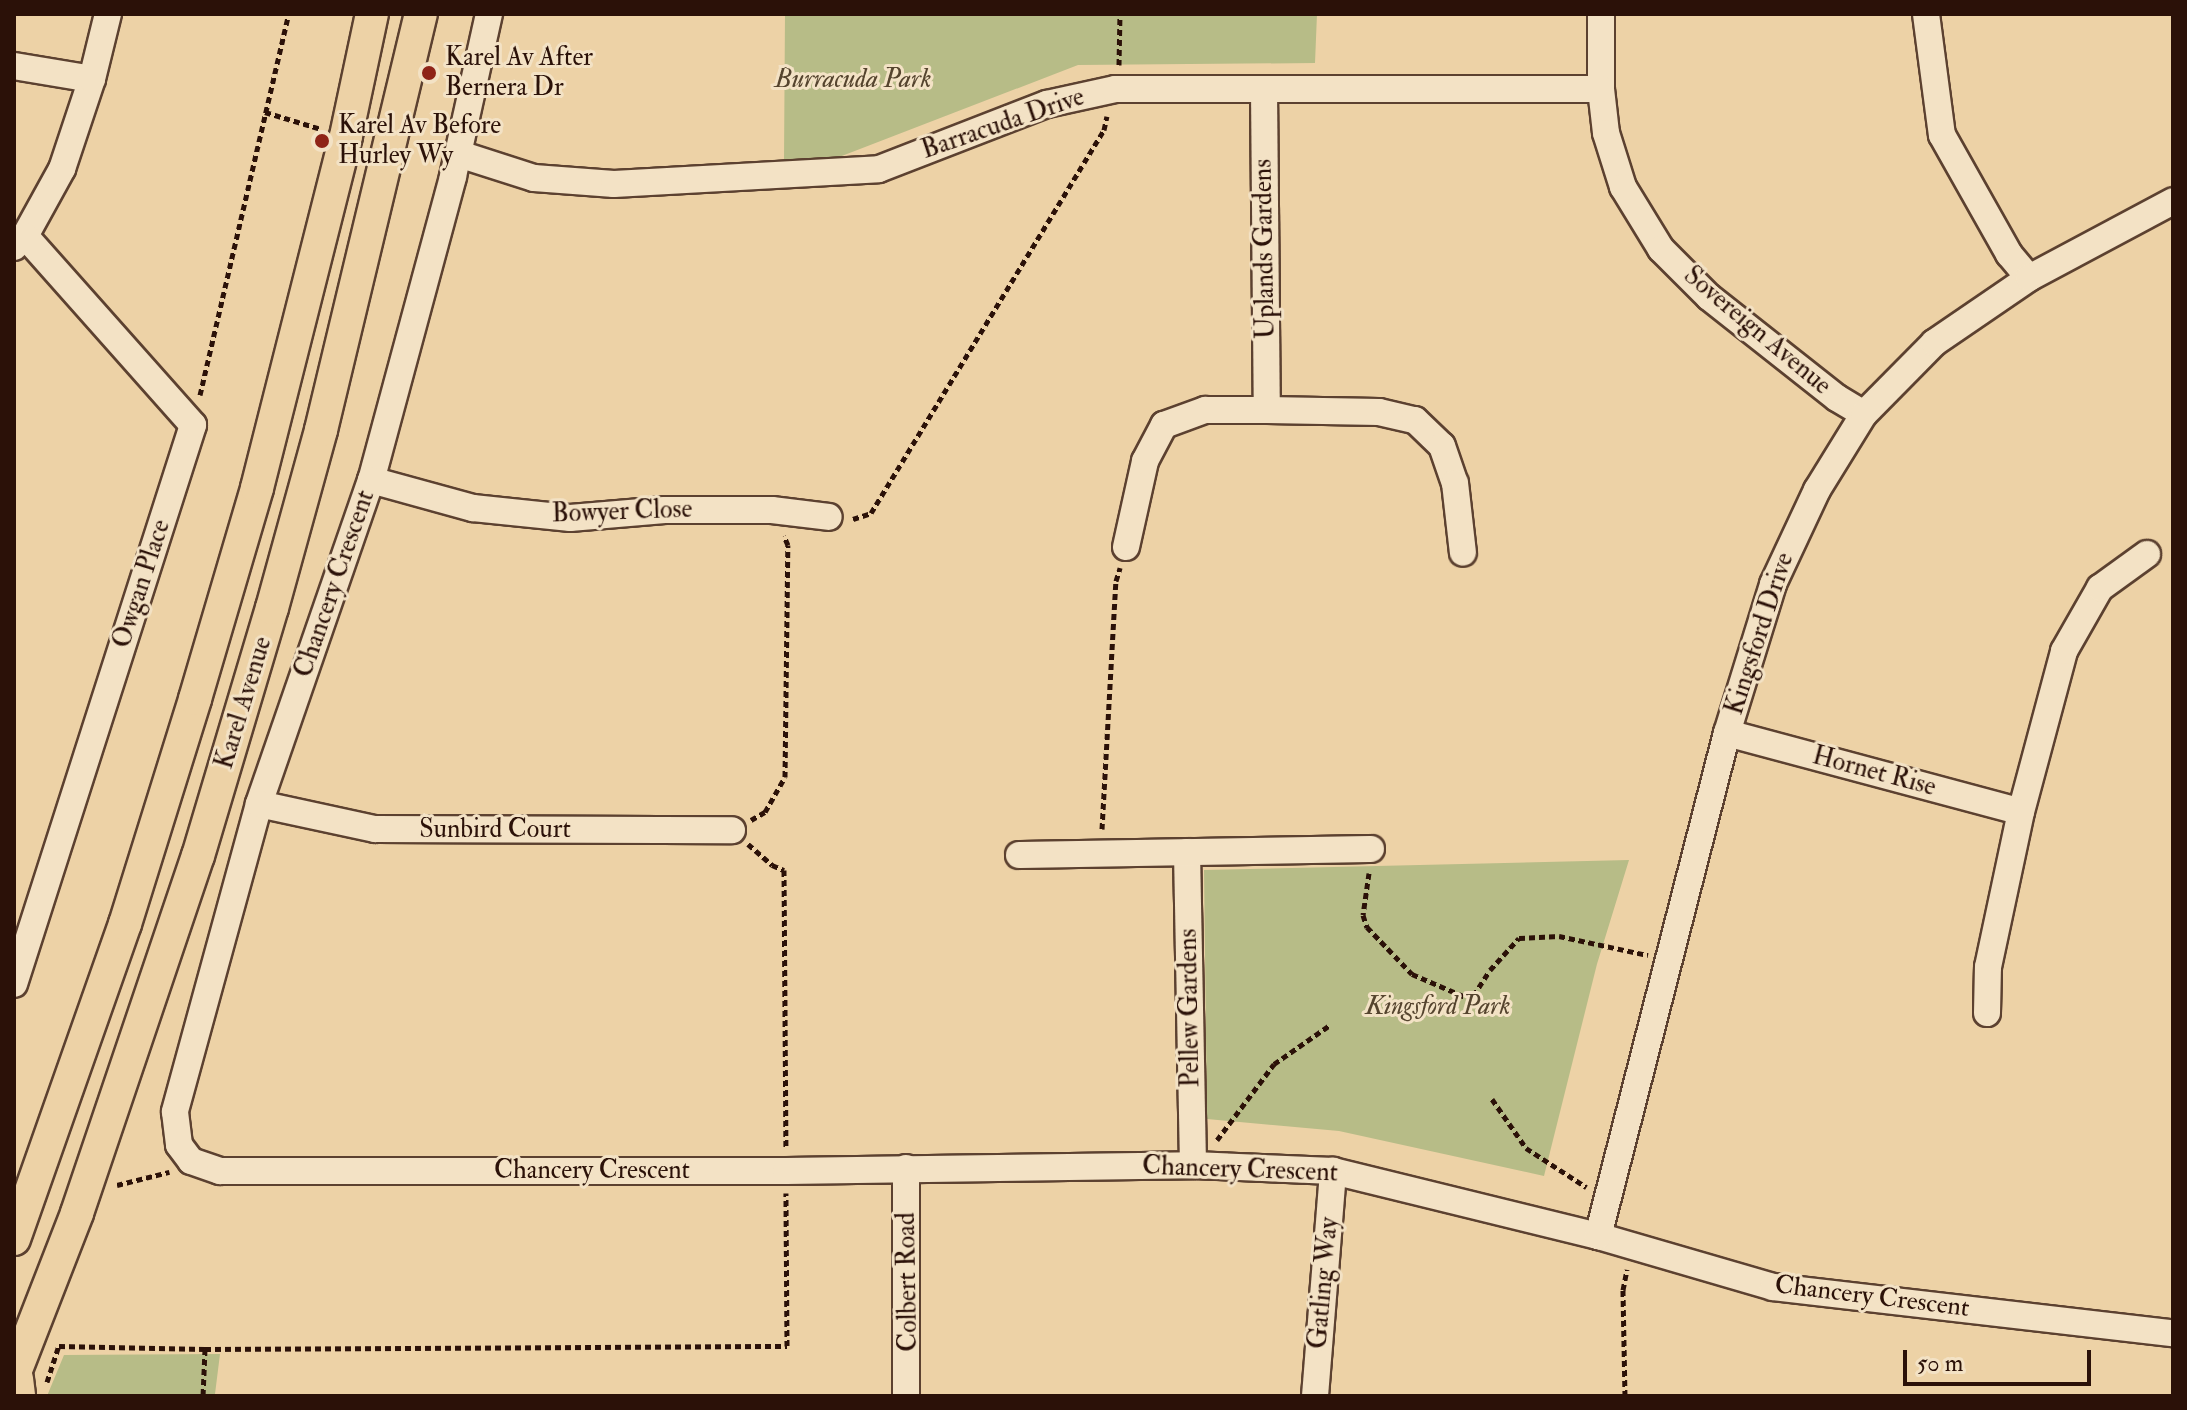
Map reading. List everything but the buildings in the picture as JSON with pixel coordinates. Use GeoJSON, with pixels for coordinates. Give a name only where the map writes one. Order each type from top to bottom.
{"type":"FeatureCollection","features":[{"type":"Feature","properties":{"kind":"main road","name":"Karel Avenue"},"geometry":{"type":"LineString","coordinates":[[14,1239],[125,924],[257,488],[346,136],[372,14]]}},
{"type":"Feature","properties":{"kind":"main road","name":"Karel Avenue"},"geometry":{"type":"LineString","coordinates":[[22,1386],[198,856],[272,608],[321,430],[421,14]]}},
{"type":"Feature","properties":{"kind":"street"},"geometry":{"type":"LineString","coordinates":[[108,14],[92,79],[62,169],[20,242],[193,425]]}},
{"type":"Feature","properties":{"kind":"street","name":"Chancery Crescent"},"geometry":{"type":"LineString","coordinates":[[489,14],[459,154],[371,480],[259,804],[175,1112],[179,1145],[191,1161],[220,1171],[786,1171],[1193,1165],[1333,1171],[1598,1236],[1773,1287],[2173,1333]]}},
{"type":"Feature","properties":{"kind":"street","name":"Sovereign Avenue"},"geometry":{"type":"LineString","coordinates":[[1601,14],[1601,89],[1606,133],[1623,187],[1661,249],[1709,297],[1837,398],[1864,414]]}},
{"type":"Feature","properties":{"kind":"street"},"geometry":{"type":"LineString","coordinates":[[1926,14],[1942,135],[2009,254],[2029,278]]}},
{"type":"Feature","properties":{"kind":"street"},"geometry":{"type":"LineString","coordinates":[[14,66],[92,79]]}},
{"type":"Feature","properties":{"kind":"street","name":"Barracuda Drive"},"geometry":{"type":"LineString","coordinates":[[459,154],[534,178],[614,184],[879,169],[1047,104],[1115,89],[1601,89]]}},
{"type":"Feature","properties":{"kind":"street","name":"Uplands Gardens"},"geometry":{"type":"LineString","coordinates":[[1264,89],[1267,410]]}},
{"type":"Feature","properties":{"kind":"street","name":"Kingsford Drive"},"geometry":{"type":"LineString","coordinates":[[1598,1236],[1727,733],[1773,584],[1817,490],[1864,414],[1934,343],[2029,278],[2173,201]]}},
{"type":"Feature","properties":{"kind":"street"},"geometry":{"type":"LineString","coordinates":[[1126,547],[1145,461],[1164,425],[1205,410],[1267,410],[1379,412],[1415,420],[1442,446],[1455,483],[1463,553]]}},
{"type":"Feature","properties":{"kind":"street","name":"Owgan Place"},"geometry":{"type":"LineString","coordinates":[[14,984],[193,425]]}},
{"type":"Feature","properties":{"kind":"street","name":"Bowyer Close"},"geometry":{"type":"LineString","coordinates":[[371,480],[473,508],[570,518],[665,510],[772,510],[829,517]]}},
{"type":"Feature","properties":{"kind":"street"},"geometry":{"type":"LineString","coordinates":[[1987,1013],[1988,967],[2021,812],[2064,651],[2100,588],[2147,554]]}},
{"type":"Feature","properties":{"kind":"street","name":"Hornet Rise"},"geometry":{"type":"LineString","coordinates":[[1727,733],[2021,812]]}},
{"type":"Feature","properties":{"kind":"street","name":"Sunbird Court"},"geometry":{"type":"LineString","coordinates":[[259,804],[375,829],[732,830]]}},
{"type":"Feature","properties":{"kind":"street"},"geometry":{"type":"LineString","coordinates":[[1019,855],[1371,849]]}},
{"type":"Feature","properties":{"kind":"street","name":"Pellew Gardens"},"geometry":{"type":"LineString","coordinates":[[1187,852],[1193,1165]]}},
{"type":"Feature","properties":{"kind":"street","name":"Colbert Road"},"geometry":{"type":"LineString","coordinates":[[906,1168],[906,1396]]}},
{"type":"Feature","properties":{"kind":"street","name":"Gatling Way"},"geometry":{"type":"LineString","coordinates":[[1315,1396],[1333,1171]]}},
{"type":"Feature","properties":{"kind":"path"},"geometry":{"type":"LineString","coordinates":[[193,425],[289,14]]}},
{"type":"Feature","properties":{"kind":"path"},"geometry":{"type":"LineString","coordinates":[[1119,73],[1120,14]]}},
{"type":"Feature","properties":{"kind":"path"},"geometry":{"type":"LineString","coordinates":[[829,517],[859,519],[871,513],[1104,130],[1109,107]]}},
{"type":"Feature","properties":{"kind":"path"},"geometry":{"type":"LineString","coordinates":[[59,1346],[205,1349],[787,1346],[784,870],[772,865],[732,830],[765,812],[785,777],[788,545],[772,510]]}},
{"type":"Feature","properties":{"kind":"path"},"geometry":{"type":"LineString","coordinates":[[1100,854],[1116,581],[1126,547]]}},
{"type":"Feature","properties":{"kind":"path"},"geometry":{"type":"LineString","coordinates":[[1371,849],[1363,915],[1367,927],[1412,974],[1469,1002],[1519,938],[1531,935],[1571,938],[1667,959]]}},
{"type":"Feature","properties":{"kind":"path"},"geometry":{"type":"LineString","coordinates":[[1193,1165],[1239,1114],[1274,1064],[1330,1025]]}},
{"type":"Feature","properties":{"kind":"path"},"geometry":{"type":"LineString","coordinates":[[1492,1099],[1526,1148],[1590,1189],[1609,1193]]}},
{"type":"Feature","properties":{"kind":"path"},"geometry":{"type":"LineString","coordinates":[[114,1187],[120,1181],[167,1174],[191,1161]]}},
{"type":"Feature","properties":{"kind":"path"},"geometry":{"type":"LineString","coordinates":[[1625,1396],[1623,1290],[1633,1246]]}},
{"type":"Feature","properties":{"kind":"path"},"geometry":{"type":"LineString","coordinates":[[22,1386],[59,1346],[63,1333]]}},
{"type":"Feature","properties":{"kind":"path"},"geometry":{"type":"LineString","coordinates":[[203,1396],[205,1349]]}},
{"type":"Feature","properties":{"kind":"green space","name":"Burracuda Park"},"geometry":{"type":"Polygon","coordinates":[[[785,14],[1317,14],[1315,63],[1078,65],[834,159],[784,159],[785,14]]]}},
{"type":"Feature","properties":{"kind":"green space","name":"Kingsford Park"},"geometry":{"type":"Polygon","coordinates":[[[1629,860],[1597,964],[1544,1176],[1339,1131],[1207,1119],[1204,870],[1629,860]]]}},
{"type":"Feature","properties":{"kind":"green space"},"geometry":{"type":"Polygon","coordinates":[[[220,1354],[215,1394],[220,1396],[47,1396],[64,1355],[220,1354]]]}},
{"type":"Feature","properties":{"kind":"place","name":"Karel Av After Bernera Dr"},"geometry":{"type":"Point","coordinates":[429,73]}},
{"type":"Feature","properties":{"kind":"place","name":"Karel Av Before Hurley Wy"},"geometry":{"type":"Point","coordinates":[322,141]}}]}
